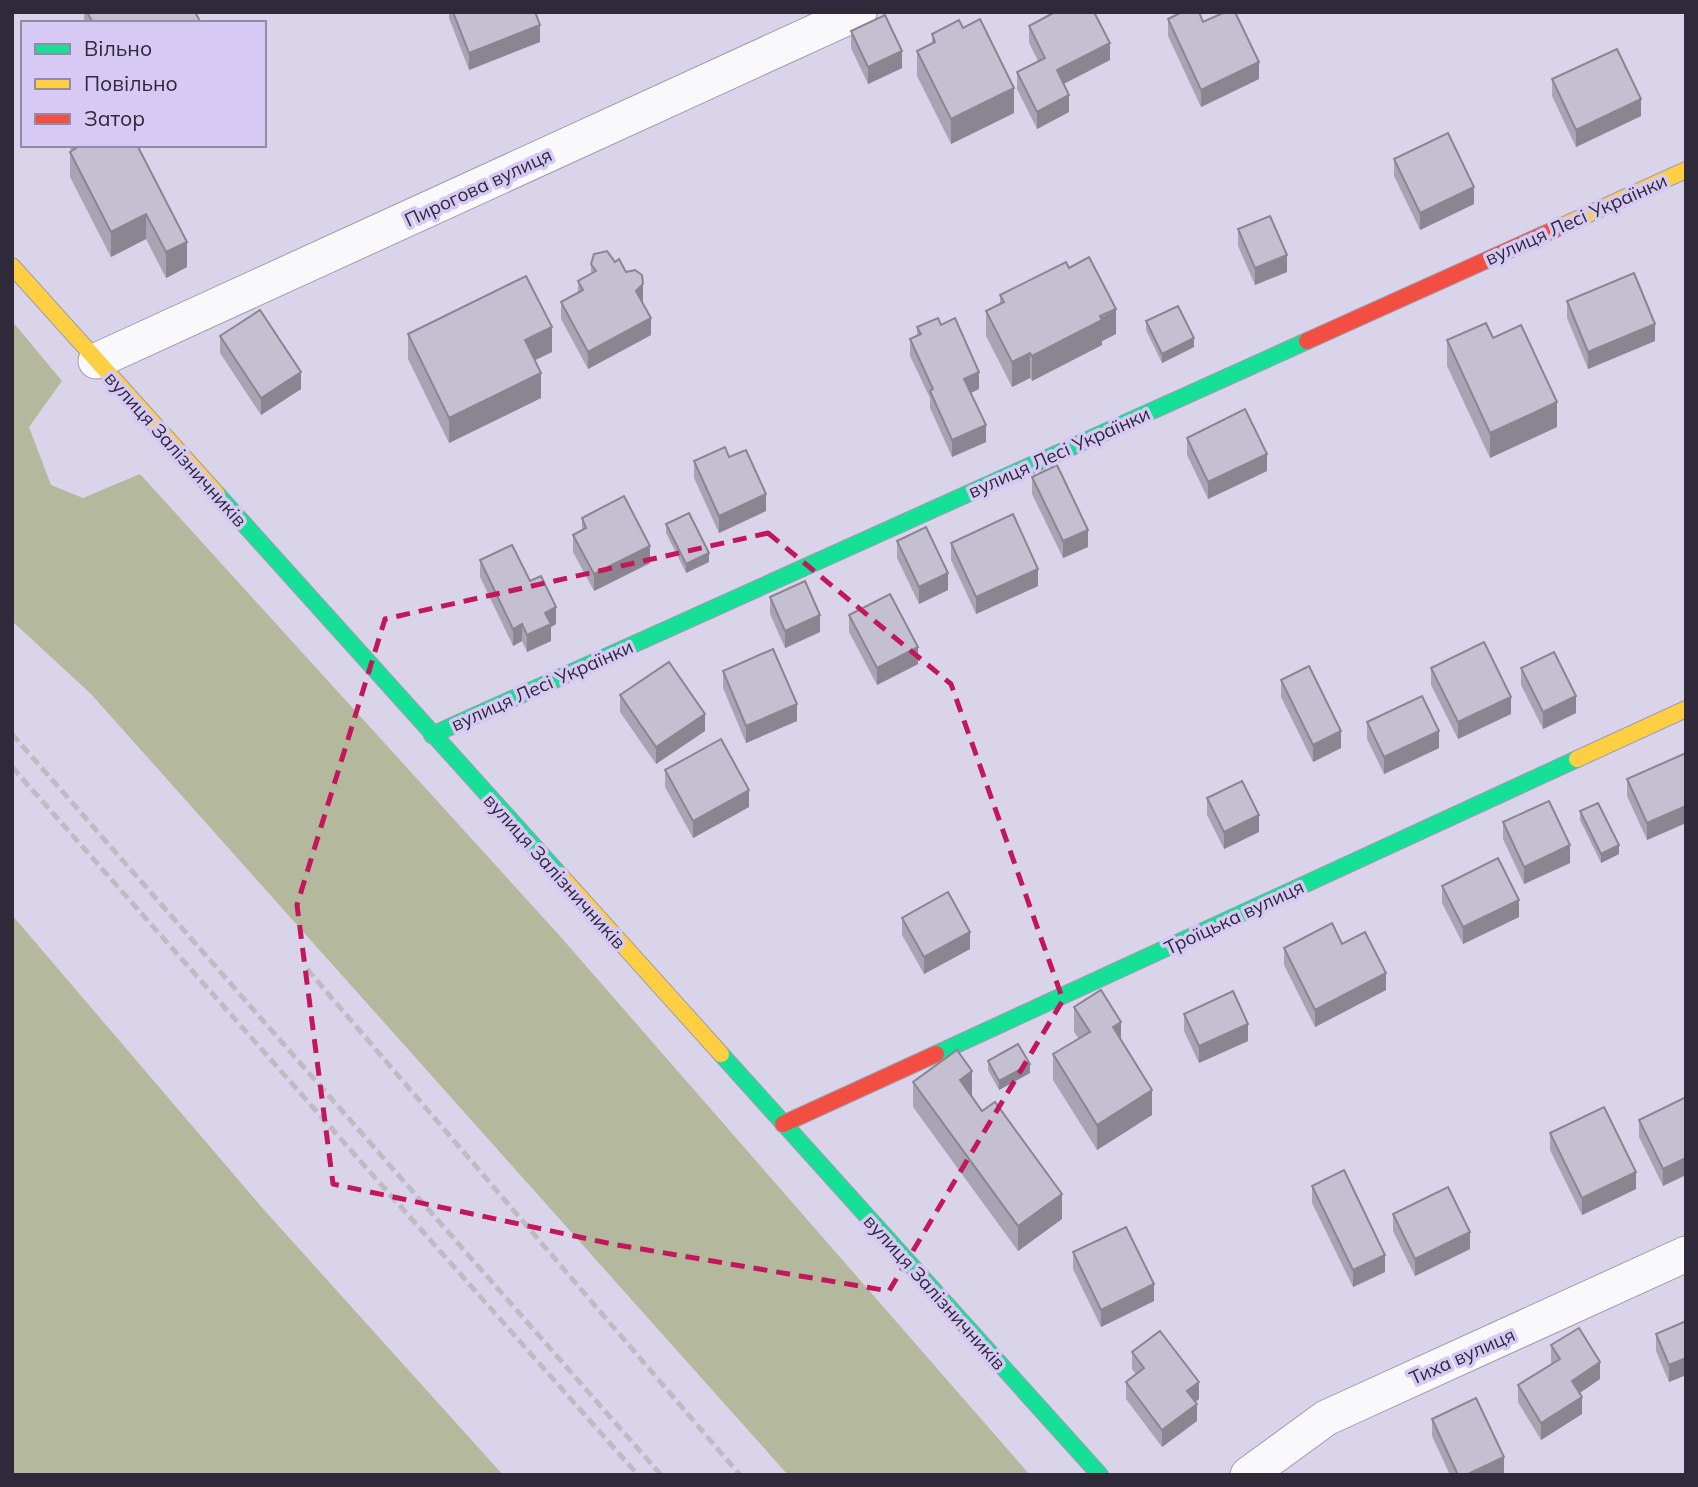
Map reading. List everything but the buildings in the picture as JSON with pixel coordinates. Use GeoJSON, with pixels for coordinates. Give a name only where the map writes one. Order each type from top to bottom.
{"type":"FeatureCollection","features":[{"type":"Feature","properties":{"kind":"street","name":"Пирогова вулиця"},"geometry":{"type":"LineString","coordinates":[[96,360],[838,17]]}},
{"type":"Feature","properties":{"kind":"street","name":"вулиця Лесі Українки"},"geometry":{"type":"LineString","coordinates":[[432,735],[1686,170]]}},
{"type":"Feature","properties":{"kind":"street","name":"вулиця Залізничників"},"geometry":{"type":"LineString","coordinates":[[12,266],[1100,1475]]}},
{"type":"Feature","properties":{"kind":"street","name":"Троїцька вулиця"},"geometry":{"type":"LineString","coordinates":[[783,1124],[1686,709]]}},
{"type":"Feature","properties":{"kind":"street","name":"Тиха вулиця"},"geometry":{"type":"LineString","coordinates":[[1248,1475],[1326,1418],[1686,1254]]}},
{"type":"Feature","properties":{"kind":"highlighted area"},"geometry":{"type":"Polygon","coordinates":[[[768,533],[951,684],[1063,1000],[889,1291],[612,1244],[333,1184],[297,905],[385,619],[768,533]]]}},
{"type":"Feature","properties":{"kind":"green space"},"geometry":{"type":"Polygon","coordinates":[[[12,321],[62,381],[29,427],[51,485],[83,498],[140,474],[559,935],[1030,1475],[788,1475],[91,694],[12,621],[12,321]]]}},
{"type":"Feature","properties":{"kind":"green space"},"geometry":{"type":"Polygon","coordinates":[[[12,915],[265,1211],[503,1475],[12,1475],[12,915]]]}},
{"type":"Feature","properties":{"kind":"railway"},"geometry":{"type":"LineString","coordinates":[[12,734],[661,1475]]}},
{"type":"Feature","properties":{"kind":"railway"},"geometry":{"type":"LineString","coordinates":[[12,767],[638,1475]]}},
{"type":"Feature","properties":{"kind":"railway"},"geometry":{"type":"LineString","coordinates":[[307,969],[740,1475]]}},
{"type":"Feature","properties":{"kind":"traffic: fast"},"geometry":{"type":"LineString","coordinates":[[432,735],[1307,341]]}},
{"type":"Feature","properties":{"kind":"traffic: fast"},"geometry":{"type":"LineString","coordinates":[[217,494],[560,875]]}},
{"type":"Feature","properties":{"kind":"traffic: fast"},"geometry":{"type":"LineString","coordinates":[[936,1054],[1577,759]]}},
{"type":"Feature","properties":{"kind":"traffic: fast"},"geometry":{"type":"LineString","coordinates":[[721,1054],[1100,1475]]}},
{"type":"Feature","properties":{"kind":"traffic: slow"},"geometry":{"type":"LineString","coordinates":[[1560,227],[1686,170]]}},
{"type":"Feature","properties":{"kind":"traffic: slow"},"geometry":{"type":"LineString","coordinates":[[12,266],[217,494]]}},
{"type":"Feature","properties":{"kind":"traffic: slow"},"geometry":{"type":"LineString","coordinates":[[1577,759],[1686,709]]}},
{"type":"Feature","properties":{"kind":"traffic: slow"},"geometry":{"type":"LineString","coordinates":[[560,875],[721,1054]]}},
{"type":"Feature","properties":{"kind":"traffic: jam"},"geometry":{"type":"LineString","coordinates":[[1307,341],[1560,227]]}},
{"type":"Feature","properties":{"kind":"traffic: jam"},"geometry":{"type":"LineString","coordinates":[[783,1124],[936,1054]]}}]}
